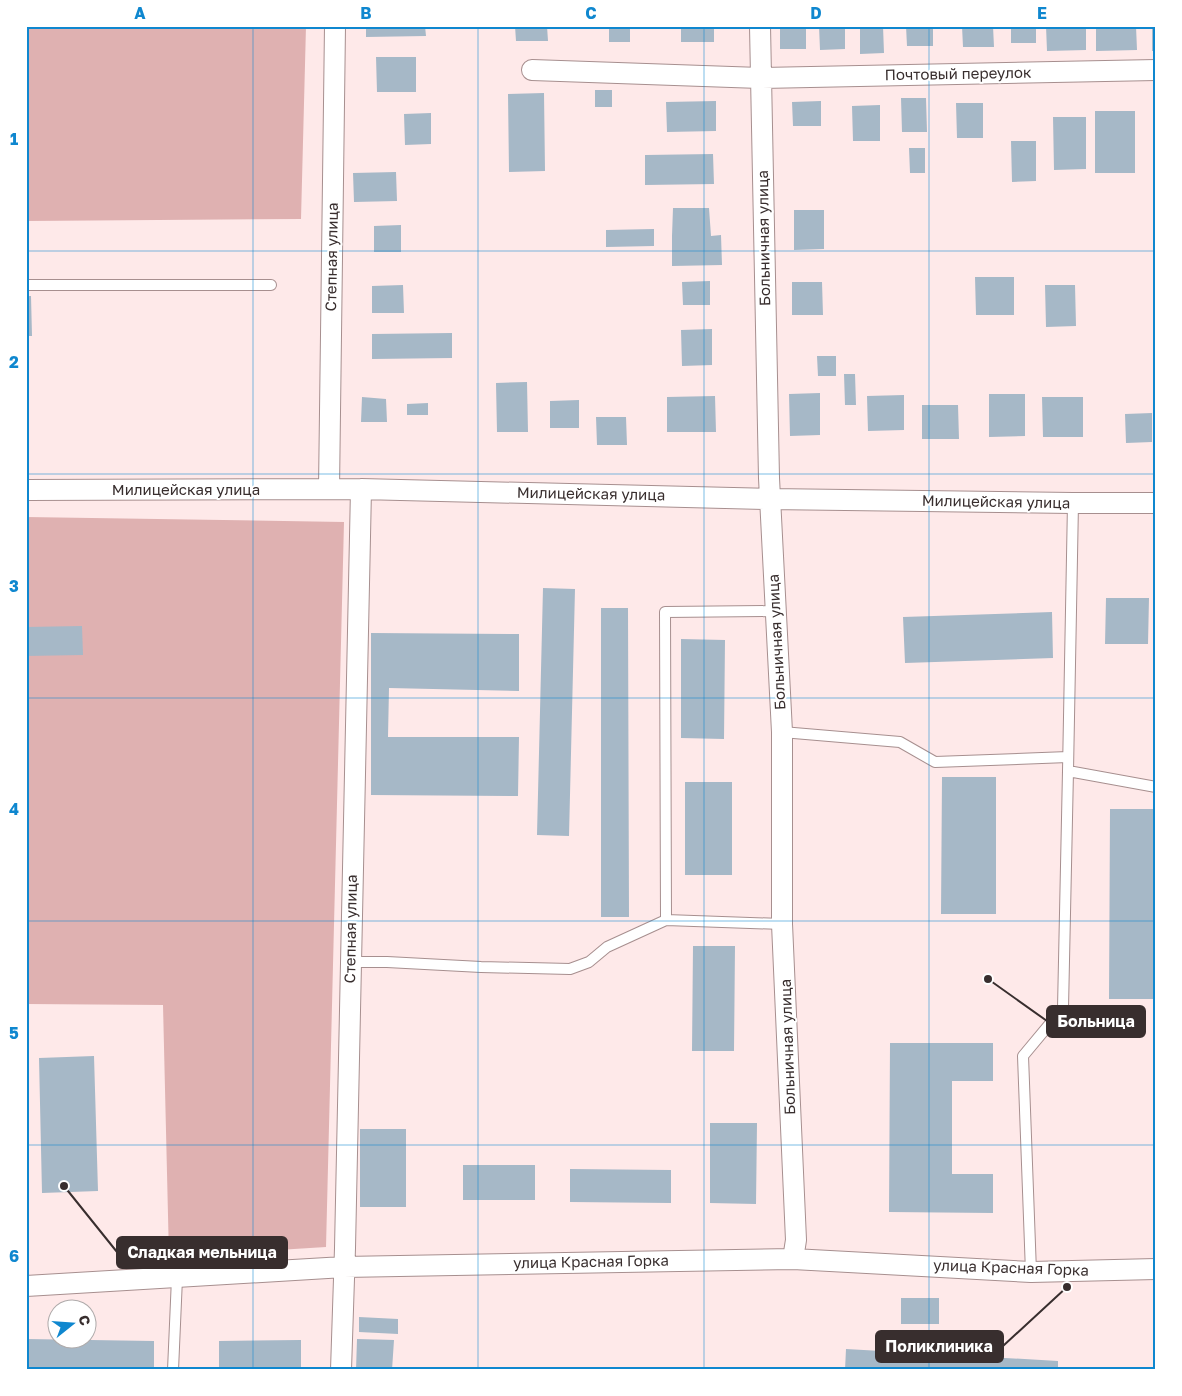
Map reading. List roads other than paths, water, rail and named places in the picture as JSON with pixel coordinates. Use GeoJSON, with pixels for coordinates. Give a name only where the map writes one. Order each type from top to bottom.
{"type":"FeatureCollection","features":[{"type":"Feature","properties":{"kind":"street","name":"Степная улица"},"geometry":{"type":"LineString","coordinates":[[329,489],[334,26]]}},
{"type":"Feature","properties":{"kind":"street","name":"Больничная улица"},"geometry":{"type":"LineString","coordinates":[[760,26],[769,499],[782,732],[782,924],[796,1240],[794,1258]]}},
{"type":"Feature","properties":{"kind":"street","name":"Почтовый переулок"},"geometry":{"type":"LineString","coordinates":[[532,70],[760,78],[1156,70]]}},
{"type":"Feature","properties":{"kind":"street","name":"Степная улица"},"geometry":{"type":"LineString","coordinates":[[341,1370],[361,489]]}},
{"type":"Feature","properties":{"kind":"street","name":"Милицейская улица"},"geometry":{"type":"LineString","coordinates":[[26,490],[361,489],[769,499],[1156,503]]}},
{"type":"Feature","properties":{"kind":"street","name":"улица Красная Горка"},"geometry":{"type":"LineString","coordinates":[[26,1286],[344,1267],[794,1258],[1031,1272],[1156,1269]]}},
{"type":"Feature","properties":{"kind":"lane"},"geometry":{"type":"LineString","coordinates":[[26,285],[271,285]]}},
{"type":"Feature","properties":{"kind":"lane"},"geometry":{"type":"LineString","coordinates":[[1031,1272],[1023,1056],[1063,1008],[1073,503]]}},
{"type":"Feature","properties":{"kind":"lane"},"geometry":{"type":"LineString","coordinates":[[666,920],[665,612],[776,611]]}},
{"type":"Feature","properties":{"kind":"lane"},"geometry":{"type":"LineString","coordinates":[[782,732],[900,742],[935,762],[1068,757]]}},
{"type":"Feature","properties":{"kind":"lane"},"geometry":{"type":"LineString","coordinates":[[1068,771],[1156,787]]}},
{"type":"Feature","properties":{"kind":"lane"},"geometry":{"type":"LineString","coordinates":[[351,962],[570,969],[589,962],[607,947],[666,920],[782,924]]}},
{"type":"Feature","properties":{"kind":"lane"},"geometry":{"type":"LineString","coordinates":[[173,1370],[177,1278]]}},
{"type":"Feature","properties":{"kind":"place","name":"Больница"},"geometry":{"type":"Point","coordinates":[988,979]}},
{"type":"Feature","properties":{"kind":"place","name":"Сладкая мельница"},"geometry":{"type":"Point","coordinates":[64,1186]}},
{"type":"Feature","properties":{"kind":"place","name":"Поликлиника"},"geometry":{"type":"Point","coordinates":[1067,1287]}}]}
